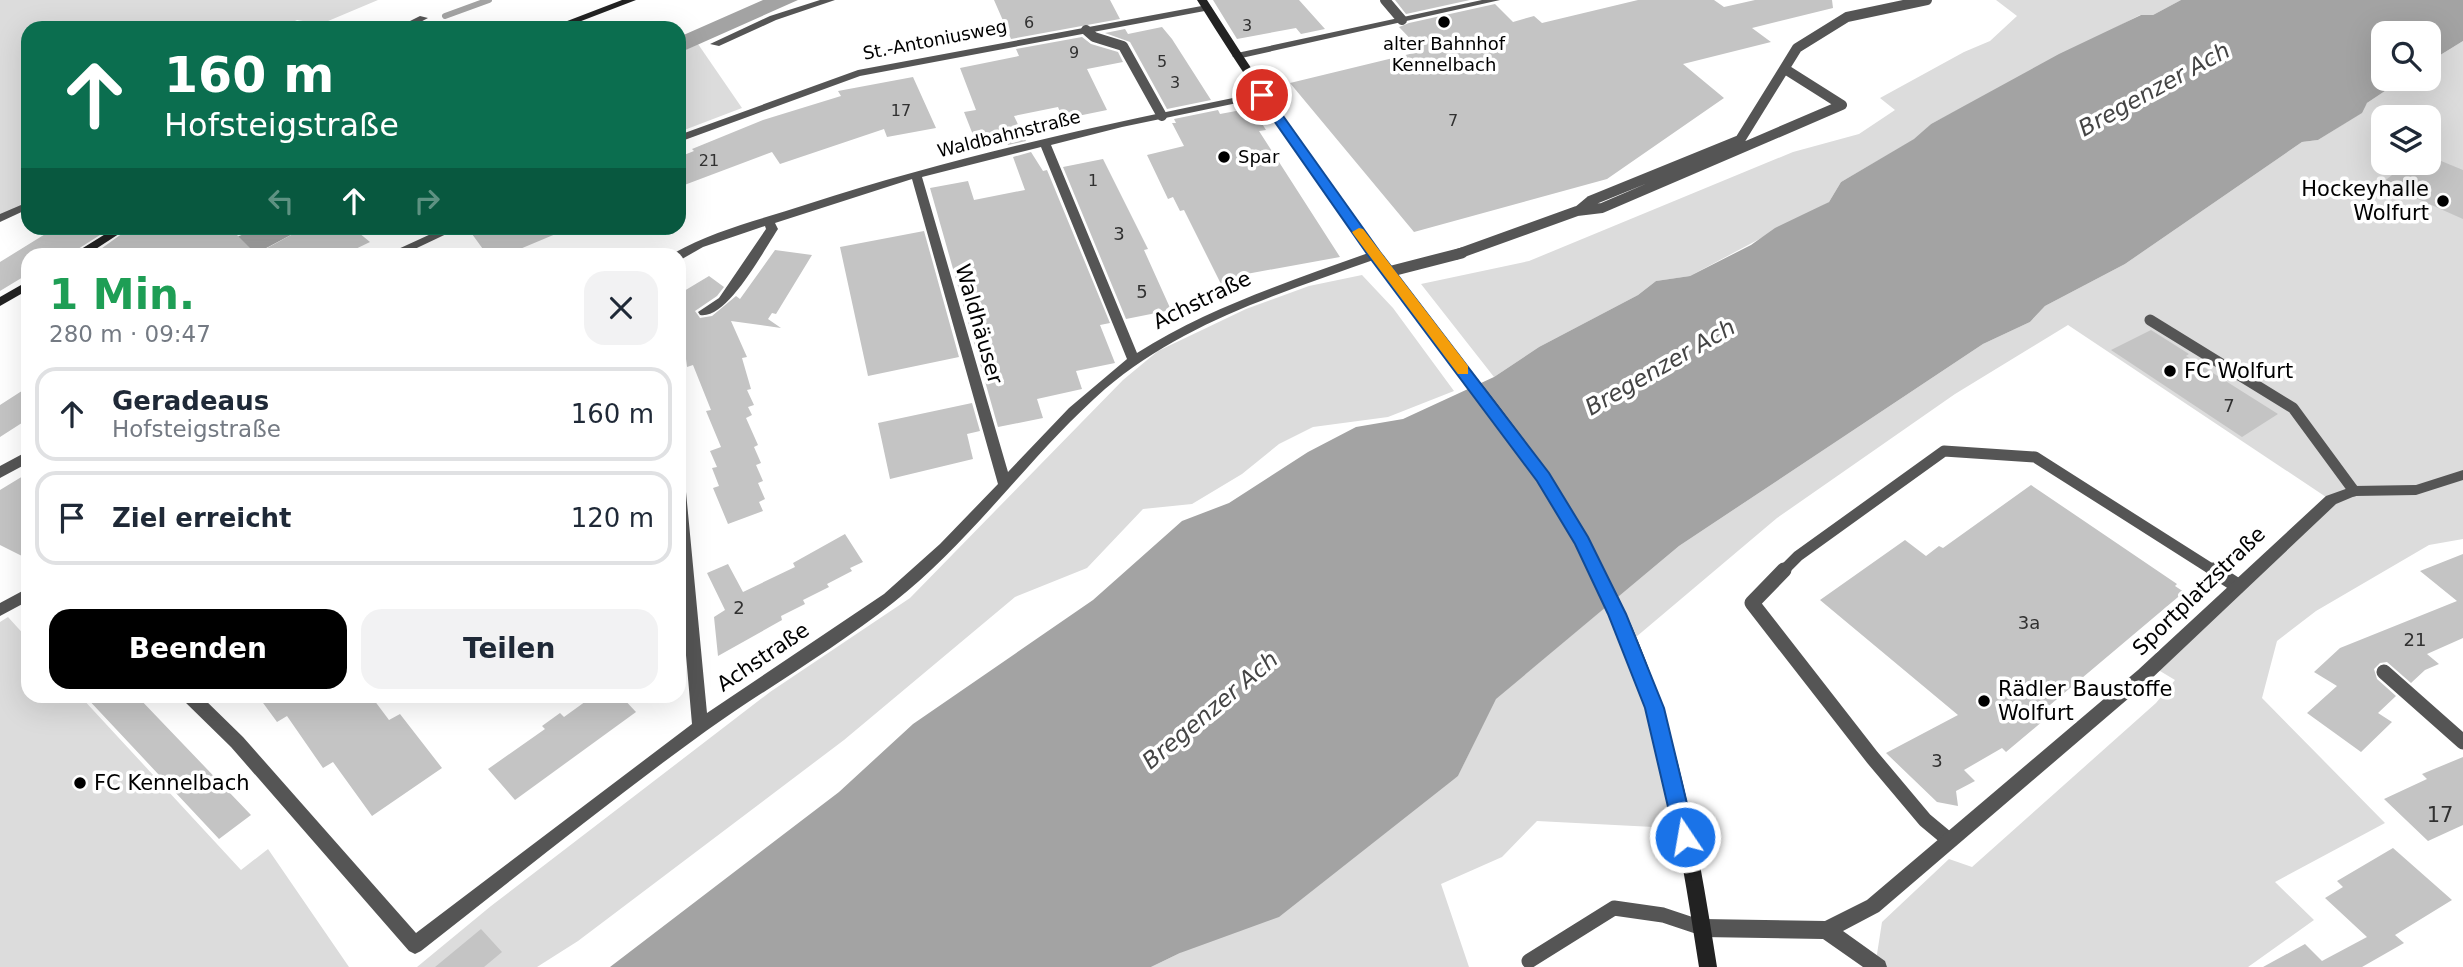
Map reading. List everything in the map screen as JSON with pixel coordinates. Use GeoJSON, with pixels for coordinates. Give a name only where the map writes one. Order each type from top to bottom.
{"type":"FeatureCollection","features":[{"type":"Feature","properties":{"kind":"main road"},"geometry":{"type":"LineString","coordinates":[[573,21],[631,0]]}},
{"type":"Feature","properties":{"kind":"main road"},"geometry":{"type":"LineString","coordinates":[[1204,4],[1262,95],[1375,255],[1543,477],[1582,541],[1640,671],[1658,721],[1680,812],[1708,967]]}},
{"type":"Feature","properties":{"kind":"main road"},"geometry":{"type":"LineString","coordinates":[[89,248],[110,235]]}},
{"type":"Feature","properties":{"kind":"main road"},"geometry":{"type":"LineString","coordinates":[[0,302],[21,289]]}},
{"type":"Feature","properties":{"kind":"street"},"geometry":{"type":"LineString","coordinates":[[715,44],[773,18],[830,0]]}},
{"type":"Feature","properties":{"kind":"street"},"geometry":{"type":"LineString","coordinates":[[1237,56],[1495,0]]}},
{"type":"Feature","properties":{"kind":"street","name":"St.-Antoniusweg"},"geometry":{"type":"LineString","coordinates":[[686,136],[858,73],[1086,30],[1204,4]]}},
{"type":"Feature","properties":{"kind":"street"},"geometry":{"type":"LineString","coordinates":[[416,21],[423,18]]}},
{"type":"Feature","properties":{"kind":"street","name":"Waldbahnstraße"},"geometry":{"type":"LineString","coordinates":[[686,251],[699,244],[768,220],[916,174],[1262,95]]}},
{"type":"Feature","properties":{"kind":"street"},"geometry":{"type":"LineString","coordinates":[[1045,143],[1134,361]]}},
{"type":"Feature","properties":{"kind":"street","name":"Waldhäuser"},"geometry":{"type":"LineString","coordinates":[[916,174],[1005,484]]}},
{"type":"Feature","properties":{"kind":"street"},"geometry":{"type":"LineString","coordinates":[[0,218],[21,208]]}},
{"type":"Feature","properties":{"kind":"street"},"geometry":{"type":"LineString","coordinates":[[704,312],[723,301],[772,229],[768,220]]}},
{"type":"Feature","properties":{"kind":"street"},"geometry":{"type":"LineString","coordinates":[[407,248],[437,235]]}},
{"type":"Feature","properties":{"kind":"street","name":"Achstraße"},"geometry":{"type":"LineString","coordinates":[[197,703],[237,742],[415,945],[700,727],[890,597],[958,538],[1005,484],[1101,387],[1134,361],[1174,335],[1245,301],[1375,255]]}},
{"type":"Feature","properties":{"kind":"street"},"geometry":{"type":"LineString","coordinates":[[0,473],[21,460]]}},
{"type":"Feature","properties":{"kind":"street","name":"Sportplatzstraße"},"geometry":{"type":"LineString","coordinates":[[1702,928],[1826,930],[1873,906],[2144,675],[2331,500],[2354,491],[2416,490],[2463,475]]}},
{"type":"Feature","properties":{"kind":"street"},"geometry":{"type":"LineString","coordinates":[[686,570],[700,727]]}},
{"type":"Feature","properties":{"kind":"street"},"geometry":{"type":"LineString","coordinates":[[0,610],[21,598]]}},
{"type":"Feature","properties":{"kind":"street"},"geometry":{"type":"LineString","coordinates":[[1826,930],[1878,967]]}},
{"type":"Feature","properties":{"kind":"lane"},"geometry":{"type":"LineString","coordinates":[[1385,0],[1402,20]]}},
{"type":"Feature","properties":{"kind":"lane"},"geometry":{"type":"LineString","coordinates":[[1577,211],[1591,201],[1740,140],[1797,48],[1847,17],[1869,7],[1927,0]]}},
{"type":"Feature","properties":{"kind":"lane"},"geometry":{"type":"LineString","coordinates":[[1086,30],[1094,37],[1123,46],[1162,116]]}},
{"type":"Feature","properties":{"kind":"lane"},"geometry":{"type":"LineString","coordinates":[[1388,272],[1474,250],[1577,211],[1602,208],[1842,105],[1785,69]]}},
{"type":"Feature","properties":{"kind":"lane"},"geometry":{"type":"LineString","coordinates":[[2150,320],[2293,408],[2354,491]]}},
{"type":"Feature","properties":{"kind":"lane"},"geometry":{"type":"LineString","coordinates":[[1949,840],[1925,820],[1872,757],[1752,603],[1798,556],[1944,451],[2022,456],[2035,457],[2238,586]]}},
{"type":"Feature","properties":{"kind":"lane"},"geometry":{"type":"LineString","coordinates":[[2384,672],[2463,742]]}},
{"type":"Feature","properties":{"kind":"lane"},"geometry":{"type":"LineString","coordinates":[[1529,961],[1614,908],[1663,915],[1702,928]]}},
{"type":"Feature","properties":{"kind":"shaded area"},"geometry":{"type":"Polygon","coordinates":[[[0,0],[378,0],[328,21],[21,21],[21,207],[0,218],[0,0]]]}},
{"type":"Feature","properties":{"kind":"shaded area"},"geometry":{"type":"Polygon","coordinates":[[[1996,0],[2181,0],[2153,15],[2140,15],[1931,124],[1915,139],[1841,182],[1829,202],[1690,276],[1656,281],[1638,295],[1539,347],[1494,377],[1421,284],[1529,261],[1793,152],[1859,134],[1895,110],[1880,98],[1964,52],[1990,41],[2017,16],[1996,0]]]}},
{"type":"Feature","properties":{"kind":"shaded area"},"geometry":{"type":"Polygon","coordinates":[[[2463,41],[2463,539],[2429,545],[2316,611],[2277,641],[2262,698],[2385,823],[2275,882],[2314,920],[2248,967],[1875,967],[1882,922],[1949,859],[1972,867],[2156,703],[2175,680],[2155,668],[2332,501],[2068,325],[1955,394],[1777,518],[1636,637],[1673,828],[1537,821],[1502,857],[1441,884],[1469,967],[1151,967],[1180,953],[1458,776],[1495,699],[1679,546],[1983,344],[2030,322],[2045,306],[2125,264],[2302,142],[2318,140],[2361,113],[2367,103],[2385,91],[2441,91],[2441,55],[2463,41]]]}},
{"type":"Feature","properties":{"kind":"shaded area"},"geometry":{"type":"Polygon","coordinates":[[[698,44],[742,108],[686,129],[686,50],[698,44]]]}},
{"type":"Feature","properties":{"kind":"shaded area"},"geometry":{"type":"Polygon","coordinates":[[[1362,275],[1393,308],[1454,391],[1388,417],[1313,427],[1279,444],[1242,474],[1192,504],[1143,509],[1087,568],[1015,597],[844,740],[578,941],[537,967],[417,967],[491,906],[770,692],[910,598],[1123,380],[1158,351],[1246,309],[1309,286],[1362,275]]]}},
{"type":"Feature","properties":{"kind":"shaded area","name":"FC Kennelbach"},"geometry":{"type":"Polygon","coordinates":[[[8,617],[21,631],[21,703],[87,703],[241,870],[268,849],[349,967],[0,967],[0,622],[8,617]]]}},
{"type":"Feature","properties":{"kind":"water"},"geometry":{"type":"Polygon","coordinates":[[[763,0],[798,0],[686,50],[686,34],[763,0]]]}},
{"type":"Feature","properties":{"kind":"water","name":"Bregenzer Ach"},"geometry":{"type":"Polygon","coordinates":[[[2181,0],[2463,0],[2463,41],[2441,55],[2441,21],[2371,21],[2371,91],[2385,91],[2367,103],[2362,113],[2318,140],[2302,142],[2125,264],[2045,306],[2030,322],[1983,344],[1679,546],[1496,699],[1458,776],[1279,917],[1180,953],[1151,967],[610,967],[839,792],[913,724],[1093,600],[1182,521],[1229,503],[1308,452],[1356,427],[1403,419],[1494,377],[1539,347],[1638,295],[1656,281],[1690,276],[1751,245],[1775,228],[1829,202],[1841,182],[1914,139],[1931,124],[2059,54],[2141,15],[2153,15],[2181,0]]]}},
{"type":"Feature","properties":{"kind":"water"},"geometry":{"type":"Polygon","coordinates":[[[242,235],[291,235],[266,248],[242,248],[230,240],[242,235]]]}},
{"type":"Feature","properties":{"kind":"building"},"geometry":{"type":"Polygon","coordinates":[[[994,0],[1110,0],[1120,19],[1011,39],[994,0]]]}},
{"type":"Feature","properties":{"kind":"building"},"geometry":{"type":"Polygon","coordinates":[[[1213,0],[1299,0],[1325,29],[1301,34],[1296,28],[1237,39],[1213,0]]]}},
{"type":"Feature","properties":{"kind":"building"},"geometry":{"type":"Polygon","coordinates":[[[1395,0],[1470,0],[1406,14],[1395,0]]]}},
{"type":"Feature","properties":{"kind":"building"},"geometry":{"type":"Polygon","coordinates":[[[1638,0],[1714,0],[1724,7],[1755,0],[1832,0],[1833,8],[1752,28],[1771,42],[1683,64],[1724,98],[1607,179],[1414,232],[1290,83],[1422,51],[1399,27],[1409,23],[1495,4],[1513,22],[1534,16],[1542,23],[1638,0]]]}},
{"type":"Feature","properties":{"kind":"building"},"geometry":{"type":"Polygon","coordinates":[[[1162,27],[1211,100],[1167,109],[1130,42],[1105,33],[1125,29],[1128,34],[1162,27]]]}},
{"type":"Feature","properties":{"kind":"building"},"geometry":{"type":"Polygon","coordinates":[[[1082,37],[1091,44],[1118,52],[1123,62],[1087,69],[1107,110],[1063,119],[1058,107],[1014,116],[1026,141],[1008,145],[1004,134],[975,140],[964,112],[976,110],[960,68],[1019,56],[1016,49],[1082,37]]]}},
{"type":"Feature","properties":{"kind":"building"},"geometry":{"type":"Polygon","coordinates":[[[913,77],[936,128],[887,137],[884,129],[780,164],[772,152],[686,184],[686,154],[694,151],[692,149],[763,120],[841,96],[838,91],[913,77]]]}},
{"type":"Feature","properties":{"kind":"building"},"geometry":{"type":"Polygon","coordinates":[[[1252,108],[1266,130],[1259,131],[1340,257],[1241,275],[1242,279],[1221,284],[1184,210],[1180,211],[1173,197],[1168,199],[1147,155],[1184,146],[1172,123],[1176,123],[1174,119],[1218,110],[1220,114],[1252,108]]]}},
{"type":"Feature","properties":{"kind":"building"},"geometry":{"type":"Polygon","coordinates":[[[1031,152],[1043,171],[1047,170],[1110,323],[1100,325],[1115,363],[1076,371],[1082,389],[1037,399],[1043,418],[998,427],[930,188],[968,181],[974,200],[1025,190],[1013,157],[1031,152]]]}},
{"type":"Feature","properties":{"kind":"building"},"geometry":{"type":"Polygon","coordinates":[[[1103,159],[1148,249],[1144,250],[1171,310],[1126,319],[1063,167],[1103,159]]]}},
{"type":"Feature","properties":{"kind":"building","name":"Hockeyhalle Wolfurt"},"geometry":{"type":"Polygon","coordinates":[[[2441,161],[2463,170],[2463,219],[2382,183],[2392,175],[2441,175],[2441,161]]]}},
{"type":"Feature","properties":{"kind":"building"},"geometry":{"type":"Polygon","coordinates":[[[924,231],[959,357],[868,376],[840,247],[924,231]]]}},
{"type":"Feature","properties":{"kind":"building"},"geometry":{"type":"Polygon","coordinates":[[[44,235],[100,235],[80,248],[23,248],[44,235]]]}},
{"type":"Feature","properties":{"kind":"building"},"geometry":{"type":"Polygon","coordinates":[[[120,235],[237,235],[250,248],[102,248],[120,235]]]}},
{"type":"Feature","properties":{"kind":"building"},"geometry":{"type":"Polygon","coordinates":[[[291,235],[362,235],[370,242],[358,248],[267,248],[291,235]]]}},
{"type":"Feature","properties":{"kind":"building"},"geometry":{"type":"Polygon","coordinates":[[[473,235],[553,235],[522,248],[482,248],[473,235]]]}},
{"type":"Feature","properties":{"kind":"building"},"geometry":{"type":"Polygon","coordinates":[[[21,249],[21,278],[0,291],[0,262],[21,249]]]}},
{"type":"Feature","properties":{"kind":"building"},"geometry":{"type":"Polygon","coordinates":[[[775,250],[812,255],[776,314],[772,313],[768,319],[781,328],[731,321],[747,357],[742,358],[751,389],[747,390],[754,405],[748,407],[752,415],[746,418],[758,445],[754,447],[761,463],[756,465],[763,481],[758,483],[765,499],[759,502],[763,511],[728,524],[713,488],[719,486],[712,468],[717,467],[710,451],[721,447],[706,411],[711,410],[693,365],[687,367],[686,290],[709,276],[724,287],[717,296],[695,311],[700,318],[712,316],[736,296],[740,299],[775,250]]]}},
{"type":"Feature","properties":{"kind":"building"},"geometry":{"type":"Polygon","coordinates":[[[2151,330],[2189,354],[2186,356],[2278,414],[2242,437],[2111,350],[2151,330]]]}},
{"type":"Feature","properties":{"kind":"building"},"geometry":{"type":"Polygon","coordinates":[[[21,392],[21,424],[0,437],[0,405],[21,392]]]}},
{"type":"Feature","properties":{"kind":"building"},"geometry":{"type":"Polygon","coordinates":[[[972,403],[980,431],[967,434],[973,459],[890,479],[878,423],[972,403]]]}},
{"type":"Feature","properties":{"kind":"building"},"geometry":{"type":"Polygon","coordinates":[[[21,477],[21,556],[0,545],[0,490],[21,477]]]}},
{"type":"Feature","properties":{"kind":"building"},"geometry":{"type":"Polygon","coordinates":[[[2031,485],[2177,584],[2175,586],[2184,592],[2044,710],[2050,715],[2006,752],[2002,748],[1964,770],[1975,781],[1956,791],[1958,806],[1937,802],[1886,753],[1958,715],[1820,600],[1905,540],[1926,556],[1939,546],[1943,548],[2031,485]]]}},
{"type":"Feature","properties":{"kind":"building"},"geometry":{"type":"Polygon","coordinates":[[[845,534],[863,562],[827,584],[829,587],[803,600],[805,604],[781,616],[782,620],[718,656],[714,617],[725,610],[707,573],[728,564],[743,592],[795,567],[793,563],[845,534]]]}},
{"type":"Feature","properties":{"kind":"building"},"geometry":{"type":"Polygon","coordinates":[[[2463,554],[2463,638],[2427,654],[2439,664],[2425,670],[2411,683],[2387,662],[2380,663],[2374,669],[2377,679],[2396,696],[2378,713],[2392,722],[2361,752],[2307,713],[2337,686],[2314,672],[2340,648],[2457,601],[2420,571],[2463,554]]]}},
{"type":"Feature","properties":{"kind":"building"},"geometry":{"type":"Polygon","coordinates":[[[92,703],[144,703],[251,815],[219,839],[92,703]]]}},
{"type":"Feature","properties":{"kind":"building"},"geometry":{"type":"Polygon","coordinates":[[[263,703],[376,703],[389,720],[400,714],[442,768],[372,816],[333,762],[323,768],[287,716],[277,722],[263,703]]]}},
{"type":"Feature","properties":{"kind":"building"},"geometry":{"type":"Polygon","coordinates":[[[583,703],[628,703],[636,712],[515,800],[488,769],[545,729],[542,726],[560,713],[564,717],[583,703]]]}},
{"type":"Feature","properties":{"kind":"building"},"geometry":{"type":"Polygon","coordinates":[[[2463,757],[2463,825],[2428,841],[2384,799],[2427,779],[2422,774],[2463,757]]]}},
{"type":"Feature","properties":{"kind":"building"},"geometry":{"type":"Polygon","coordinates":[[[2393,848],[2452,900],[2395,935],[2404,943],[2362,967],[2263,967],[2305,944],[2322,961],[2367,937],[2325,898],[2343,887],[2337,881],[2393,848]]]}},
{"type":"Feature","properties":{"kind":"building"},"geometry":{"type":"Polygon","coordinates":[[[481,929],[502,952],[484,967],[435,967],[481,929]]]}},
{"type":"Feature","properties":{"kind":"waterway"},"geometry":{"type":"LineString","coordinates":[[445,16],[489,0]]}},
{"type":"Feature","properties":{"kind":"slow traffic"},"geometry":{"type":"LineString","coordinates":[[1359,232],[1463,370]]}},
{"type":"Feature","properties":{"kind":"place","name":"alter Bahnhof Kennelbach"},"geometry":{"type":"Point","coordinates":[1444,22]}},
{"type":"Feature","properties":{"kind":"place","name":"Spar"},"geometry":{"type":"Point","coordinates":[1224,157]}},
{"type":"Feature","properties":{"kind":"place","name":"Hockeyhalle Wolfurt"},"geometry":{"type":"Point","coordinates":[2443,201]}},
{"type":"Feature","properties":{"kind":"place","name":"FC Wolfurt"},"geometry":{"type":"Point","coordinates":[2170,371]}},
{"type":"Feature","properties":{"kind":"place","name":"Rädler Baustoffe Wolfurt"},"geometry":{"type":"Point","coordinates":[1984,701]}},
{"type":"Feature","properties":{"kind":"place","name":"FC Kennelbach"},"geometry":{"type":"Point","coordinates":[80,783]}},
{"type":"Feature","properties":{"kind":"route"},"geometry":{"type":"LineString","coordinates":[[1262,95],[1375,255],[1543,477],[1582,541],[1617,614],[1655,708],[1685,837]]}}]}
